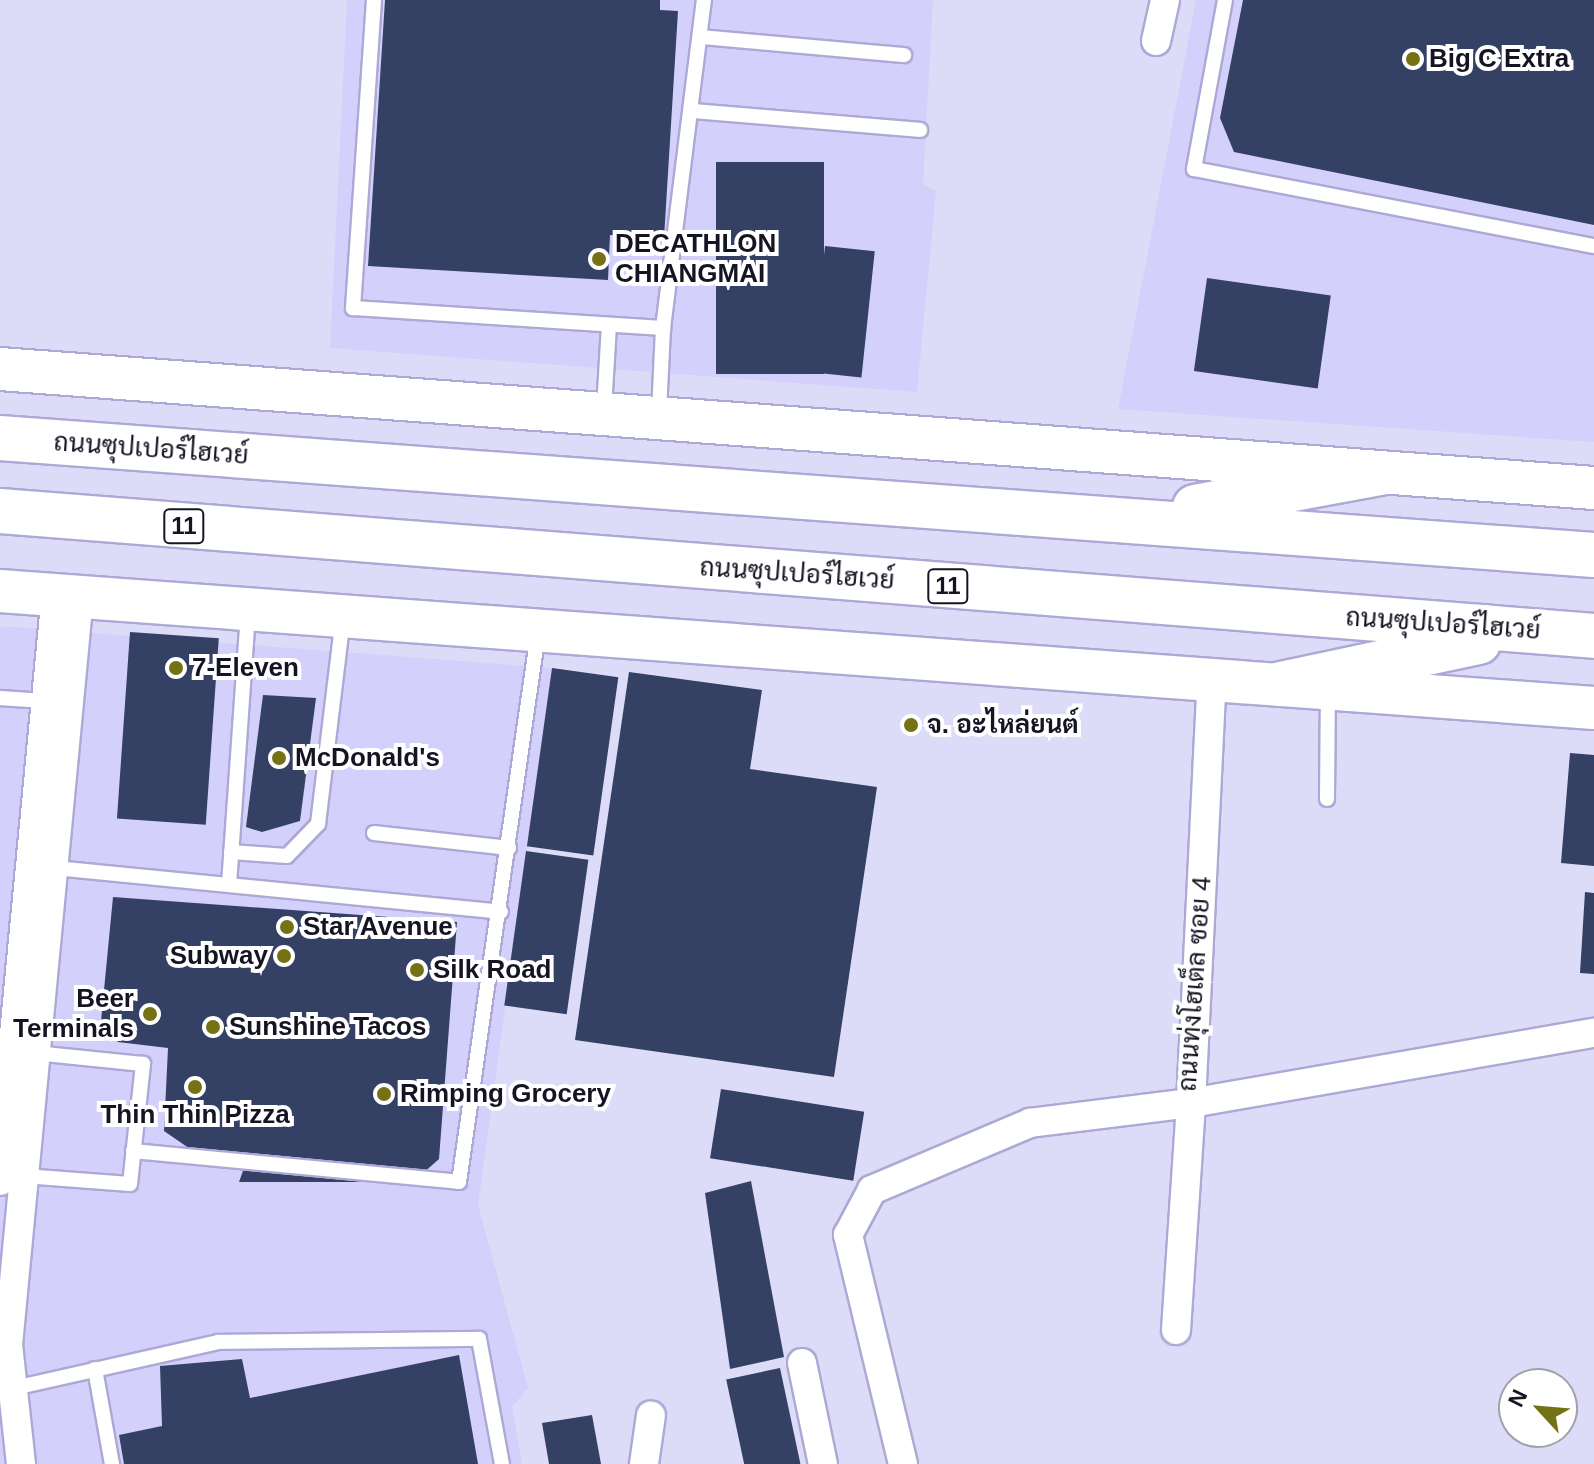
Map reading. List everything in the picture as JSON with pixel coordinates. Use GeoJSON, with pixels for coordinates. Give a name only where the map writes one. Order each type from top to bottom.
{"type":"FeatureCollection","features":[{"type":"Feature","properties":{"kind":"highway","name":"ถนนซุปเปอร์ไฮเวย์"},"geometry":{"type":"LineString","coordinates":[[0,438],[1137,518],[1594,555]]}},
{"type":"Feature","properties":{"kind":"highway"},"geometry":{"type":"LineString","coordinates":[[1137,518],[1381,473]]}},
{"type":"Feature","properties":{"kind":"highway","name":"ถนนซุปเปอร์ไฮเวย์"},"geometry":{"type":"LineString","coordinates":[[0,511],[1594,636]]}},
{"type":"Feature","properties":{"kind":"highway"},"geometry":{"type":"LineString","coordinates":[[1281,684],[1528,631]]}},
{"type":"Feature","properties":{"kind":"main road"},"geometry":{"type":"LineString","coordinates":[[0,369],[1594,488]]}},
{"type":"Feature","properties":{"kind":"main road"},"geometry":{"type":"LineString","coordinates":[[0,591],[1594,708]]}},
{"type":"Feature","properties":{"kind":"street"},"geometry":{"type":"LineString","coordinates":[[1156,41],[1165,0]]}},
{"type":"Feature","properties":{"kind":"street"},"geometry":{"type":"LineString","coordinates":[[12,1178],[35,1053],[35,930],[45,701],[67,595]]}},
{"type":"Feature","properties":{"kind":"street"},"geometry":{"type":"LineString","coordinates":[[13,1451],[6,1381],[12,1178],[35,930],[55,868],[67,595]]}},
{"type":"Feature","properties":{"kind":"street","name":"ถนนทุ่งโฮเต็ล ซอย 4"},"geometry":{"type":"LineString","coordinates":[[903,1464],[848,1235],[872,1190],[1030,1123],[1191,1103],[1212,680]]}},
{"type":"Feature","properties":{"kind":"street"},"geometry":{"type":"LineString","coordinates":[[1176,1330],[1191,1103],[1594,1033]]}},
{"type":"Feature","properties":{"kind":"street"},"geometry":{"type":"LineString","coordinates":[[802,1363],[823,1464]]}},
{"type":"Feature","properties":{"kind":"street"},"geometry":{"type":"LineString","coordinates":[[644,1464],[651,1415]]}},
{"type":"Feature","properties":{"kind":"lane"},"geometry":{"type":"LineString","coordinates":[[374,0],[353,308],[663,328]]}},
{"type":"Feature","properties":{"kind":"lane"},"geometry":{"type":"LineString","coordinates":[[659,418],[663,328],[694,111],[704,0]]}},
{"type":"Feature","properties":{"kind":"lane"},"geometry":{"type":"LineString","coordinates":[[1225,0],[1194,169],[1594,246]]}},
{"type":"Feature","properties":{"kind":"lane"},"geometry":{"type":"LineString","coordinates":[[701,37],[904,55]]}},
{"type":"Feature","properties":{"kind":"lane"},"geometry":{"type":"LineString","coordinates":[[694,111],[920,130]]}},
{"type":"Feature","properties":{"kind":"lane"},"geometry":{"type":"LineString","coordinates":[[603,413],[609,325]]}},
{"type":"Feature","properties":{"kind":"lane"},"geometry":{"type":"LineString","coordinates":[[229,885],[248,610]]}},
{"type":"Feature","properties":{"kind":"lane"},"geometry":{"type":"LineString","coordinates":[[231,852],[287,856],[318,824],[343,616]]}},
{"type":"Feature","properties":{"kind":"lane"},"geometry":{"type":"LineString","coordinates":[[133,1151],[459,1182],[501,912],[538,629]]}},
{"type":"Feature","properties":{"kind":"lane"},"geometry":{"type":"LineString","coordinates":[[1327,799],[1328,687]]}},
{"type":"Feature","properties":{"kind":"lane"},"geometry":{"type":"LineString","coordinates":[[0,698],[45,701]]}},
{"type":"Feature","properties":{"kind":"lane"},"geometry":{"type":"LineString","coordinates":[[374,833],[509,848]]}},
{"type":"Feature","properties":{"kind":"lane"},"geometry":{"type":"LineString","coordinates":[[55,868],[501,912]]}},
{"type":"Feature","properties":{"kind":"lane"},"geometry":{"type":"LineString","coordinates":[[12,1178],[130,1184],[143,1064],[35,1053]]}},
{"type":"Feature","properties":{"kind":"lane"},"geometry":{"type":"LineString","coordinates":[[6,1381],[95,1369],[218,1342],[479,1339],[502,1464]]}},
{"type":"Feature","properties":{"kind":"lane"},"geometry":{"type":"LineString","coordinates":[[95,1369],[112,1464]]}},
{"type":"Feature","properties":{"kind":"shaded area"},"geometry":{"type":"Polygon","coordinates":[[[347,0],[933,0],[923,184],[936,191],[917,392],[330,348],[347,0]]]}},
{"type":"Feature","properties":{"kind":"shaded area"},"geometry":{"type":"Polygon","coordinates":[[[1196,0],[1594,0],[1594,442],[1118,409],[1196,0]]]}},
{"type":"Feature","properties":{"kind":"shaded area"},"geometry":{"type":"Polygon","coordinates":[[[0,626],[552,668],[478,1205],[528,1388],[512,1407],[522,1464],[0,1464],[0,626]]]}},
{"type":"Feature","properties":{"kind":"building"},"geometry":{"type":"Polygon","coordinates":[[[385,0],[660,0],[660,10],[678,11],[664,238],[610,235],[608,280],[368,266],[385,0]]]}},
{"type":"Feature","properties":{"kind":"building","name":"Big C Extra"},"geometry":{"type":"Polygon","coordinates":[[[1243,0],[1594,0],[1594,225],[1234,152],[1220,118],[1243,0]]]}},
{"type":"Feature","properties":{"kind":"building"},"geometry":{"type":"Polygon","coordinates":[[[716,162],[824,162],[824,374],[716,374],[716,162]]]}},
{"type":"Feature","properties":{"kind":"building"},"geometry":{"type":"Polygon","coordinates":[[[825,246],[875,251],[861,378],[812,372],[825,246]]]}},
{"type":"Feature","properties":{"kind":"building"},"geometry":{"type":"Polygon","coordinates":[[[1207,278],[1331,295],[1318,388],[1194,371],[1207,278]]]}},
{"type":"Feature","properties":{"kind":"building"},"geometry":{"type":"Polygon","coordinates":[[[130,632],[219,638],[206,825],[117,819],[130,632]]]}},
{"type":"Feature","properties":{"kind":"building"},"geometry":{"type":"Polygon","coordinates":[[[552,668],[618,677],[593,856],[527,846],[552,668]]]}},
{"type":"Feature","properties":{"kind":"building"},"geometry":{"type":"Polygon","coordinates":[[[629,672],[762,690],[750,769],[877,787],[834,1077],[575,1040],[629,672]]]}},
{"type":"Feature","properties":{"kind":"building"},"geometry":{"type":"Polygon","coordinates":[[[263,695],[316,698],[300,821],[262,832],[246,827],[263,695]]]}},
{"type":"Feature","properties":{"kind":"building"},"geometry":{"type":"Polygon","coordinates":[[[1570,753],[1594,755],[1594,866],[1561,863],[1570,753]]]}},
{"type":"Feature","properties":{"kind":"building"},"geometry":{"type":"Polygon","coordinates":[[[526,851],[588,860],[567,1014],[504,1005],[526,851]]]}},
{"type":"Feature","properties":{"kind":"building"},"geometry":{"type":"Polygon","coordinates":[[[1585,892],[1594,893],[1594,974],[1580,973],[1585,892]]]}},
{"type":"Feature","properties":{"kind":"building"},"geometry":{"type":"Polygon","coordinates":[[[113,897],[457,922],[439,1159],[413,1182],[239,1182],[244,1168],[215,1166],[164,1131],[168,1048],[118,1042],[101,1021],[113,897]]]}},
{"type":"Feature","properties":{"kind":"building"},"geometry":{"type":"Polygon","coordinates":[[[721,1089],[864,1112],[853,1181],[710,1158],[721,1089]]]}},
{"type":"Feature","properties":{"kind":"building"},"geometry":{"type":"Polygon","coordinates":[[[751,1181],[784,1357],[730,1369],[705,1193],[751,1181]]]}},
{"type":"Feature","properties":{"kind":"building"},"geometry":{"type":"Polygon","coordinates":[[[459,1355],[478,1464],[124,1464],[119,1435],[162,1426],[160,1366],[242,1359],[250,1398],[459,1355]]]}},
{"type":"Feature","properties":{"kind":"building"},"geometry":{"type":"Polygon","coordinates":[[[780,1368],[800,1464],[744,1464],[726,1379],[780,1368]]]}},
{"type":"Feature","properties":{"kind":"building"},"geometry":{"type":"Polygon","coordinates":[[[592,1415],[601,1464],[549,1464],[542,1423],[592,1415]]]}},
{"type":"Feature","properties":{"kind":"place","name":"Big C Extra"},"geometry":{"type":"Point","coordinates":[1413,59]}},
{"type":"Feature","properties":{"kind":"place","name":"DECATHLON CHIANGMAI"},"geometry":{"type":"Point","coordinates":[599,259]}},
{"type":"Feature","properties":{"kind":"place","name":"7-Eleven"},"geometry":{"type":"Point","coordinates":[176,668]}},
{"type":"Feature","properties":{"kind":"place","name":"จ. อะไหล่ยนต์"},"geometry":{"type":"Point","coordinates":[911,725]}},
{"type":"Feature","properties":{"kind":"place","name":"McDonald's"},"geometry":{"type":"Point","coordinates":[279,758]}},
{"type":"Feature","properties":{"kind":"place","name":"Star Avenue"},"geometry":{"type":"Point","coordinates":[287,927]}},
{"type":"Feature","properties":{"kind":"place","name":"Subway"},"geometry":{"type":"Point","coordinates":[284,956]}},
{"type":"Feature","properties":{"kind":"place","name":"Silk Road"},"geometry":{"type":"Point","coordinates":[417,970]}},
{"type":"Feature","properties":{"kind":"place","name":"Beer Terminals"},"geometry":{"type":"Point","coordinates":[150,1014]}},
{"type":"Feature","properties":{"kind":"place","name":"Sunshine Tacos"},"geometry":{"type":"Point","coordinates":[213,1027]}},
{"type":"Feature","properties":{"kind":"place","name":"Thin Thin Pizza"},"geometry":{"type":"Point","coordinates":[195,1087]}},
{"type":"Feature","properties":{"kind":"place","name":"Rimping Grocery"},"geometry":{"type":"Point","coordinates":[384,1094]}}]}
